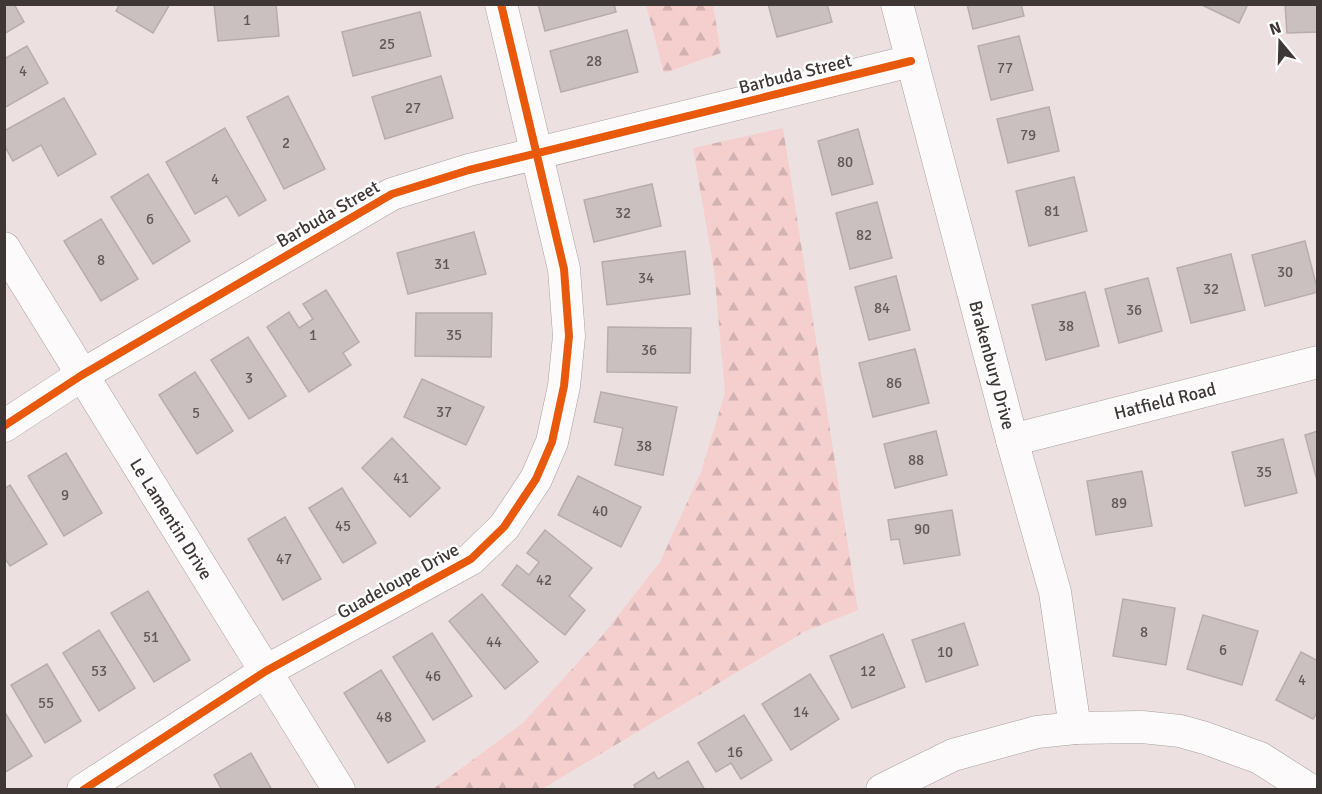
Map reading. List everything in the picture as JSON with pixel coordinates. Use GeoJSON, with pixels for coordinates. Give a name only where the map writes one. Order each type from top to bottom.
{"type":"FeatureCollection","features":[{"type":"Feature","properties":{"kind":"street","name":"Guadeloupe Drive"},"geometry":{"type":"LineString","coordinates":[[83,789],[266,671],[471,559],[504,527],[536,479],[552,442],[564,386],[569,336],[564,269],[501,4]]}},
{"type":"Feature","properties":{"kind":"street","name":"Brakenbury Drive"},"geometry":{"type":"LineString","coordinates":[[897,4],[1012,440],[1055,592],[1075,728]]}},
{"type":"Feature","properties":{"kind":"street","name":"Barbuda Street"},"geometry":{"type":"LineString","coordinates":[[4,426],[82,375],[392,194],[469,170],[911,61]]}},
{"type":"Feature","properties":{"kind":"street","name":"Le Lamentin Drive"},"geometry":{"type":"LineString","coordinates":[[4,248],[339,789]]}},
{"type":"Feature","properties":{"kind":"street","name":"Hatfield Road"},"geometry":{"type":"LineString","coordinates":[[1012,440],[1317,362]]}},
{"type":"Feature","properties":{"kind":"street"},"geometry":{"type":"LineString","coordinates":[[882,789],[953,755],[1037,732],[1075,728],[1142,727],[1180,731],[1260,758],[1310,789]]}},
{"type":"Feature","properties":{"kind":"green space"},"geometry":{"type":"Polygon","coordinates":[[[646,5],[713,5],[721,53],[664,73],[646,5]]]}},
{"type":"Feature","properties":{"kind":"green space"},"geometry":{"type":"Polygon","coordinates":[[[783,128],[858,610],[804,632],[542,789],[433,789],[523,723],[602,636],[660,562],[701,472],[725,393],[714,270],[693,148],[783,128]]]}},
{"type":"Feature","properties":{"kind":"building"},"geometry":{"type":"Polygon","coordinates":[[[4,4],[14,4],[24,22],[4,34],[4,4]]]}},
{"type":"Feature","properties":{"kind":"building"},"geometry":{"type":"Polygon","coordinates":[[[120,4],[170,4],[153,33],[116,11],[120,4]]]}},
{"type":"Feature","properties":{"kind":"building"},"geometry":{"type":"Polygon","coordinates":[[[214,4],[276,4],[279,36],[218,41],[214,4]]]}},
{"type":"Feature","properties":{"kind":"building"},"geometry":{"type":"Polygon","coordinates":[[[538,4],[614,4],[616,12],[545,31],[538,4]]]}},
{"type":"Feature","properties":{"kind":"building"},"geometry":{"type":"Polygon","coordinates":[[[768,4],[827,4],[832,22],[777,37],[768,4]]]}},
{"type":"Feature","properties":{"kind":"building"},"geometry":{"type":"Polygon","coordinates":[[[967,4],[1021,4],[1024,16],[973,29],[967,4]]]}},
{"type":"Feature","properties":{"kind":"building"},"geometry":{"type":"Polygon","coordinates":[[[1200,4],[1248,4],[1239,23],[1200,4]]]}},
{"type":"Feature","properties":{"kind":"building"},"geometry":{"type":"Polygon","coordinates":[[[1285,4],[1318,4],[1318,32],[1287,33],[1285,4]]]}},
{"type":"Feature","properties":{"kind":"building"},"geometry":{"type":"Polygon","coordinates":[[[420,12],[431,56],[353,76],[342,32],[420,12]]]}},
{"type":"Feature","properties":{"kind":"building"},"geometry":{"type":"Polygon","coordinates":[[[627,30],[638,72],[561,92],[550,51],[627,30]]]}},
{"type":"Feature","properties":{"kind":"building"},"geometry":{"type":"Polygon","coordinates":[[[1019,36],[1033,90],[991,100],[978,46],[1019,36]]]}},
{"type":"Feature","properties":{"kind":"building"},"geometry":{"type":"Polygon","coordinates":[[[27,46],[48,83],[4,108],[4,59],[27,46]]]}},
{"type":"Feature","properties":{"kind":"building"},"geometry":{"type":"Polygon","coordinates":[[[441,76],[453,118],[385,139],[372,97],[441,76]]]}},
{"type":"Feature","properties":{"kind":"building"},"geometry":{"type":"Polygon","coordinates":[[[288,96],[325,169],[284,189],[247,117],[288,96]]]}},
{"type":"Feature","properties":{"kind":"building"},"geometry":{"type":"Polygon","coordinates":[[[64,98],[96,154],[58,176],[41,145],[13,161],[4,145],[4,131],[64,98]]]}},
{"type":"Feature","properties":{"kind":"building"},"geometry":{"type":"Polygon","coordinates":[[[1049,107],[1059,151],[1008,163],[997,119],[1049,107]]]}},
{"type":"Feature","properties":{"kind":"building"},"geometry":{"type":"Polygon","coordinates":[[[225,128],[266,200],[239,216],[227,196],[195,214],[166,162],[225,128]]]}},
{"type":"Feature","properties":{"kind":"building"},"geometry":{"type":"Polygon","coordinates":[[[858,129],[873,184],[832,195],[818,141],[858,129]]]}},
{"type":"Feature","properties":{"kind":"building"},"geometry":{"type":"Polygon","coordinates":[[[148,174],[190,241],[153,264],[111,197],[148,174]]]}},
{"type":"Feature","properties":{"kind":"building"},"geometry":{"type":"Polygon","coordinates":[[[1074,177],[1087,231],[1029,246],[1016,191],[1074,177]]]}},
{"type":"Feature","properties":{"kind":"building"},"geometry":{"type":"Polygon","coordinates":[[[652,184],[661,226],[594,242],[584,200],[652,184]]]}},
{"type":"Feature","properties":{"kind":"building"},"geometry":{"type":"Polygon","coordinates":[[[877,202],[892,258],[850,269],[836,213],[877,202]]]}},
{"type":"Feature","properties":{"kind":"building"},"geometry":{"type":"Polygon","coordinates":[[[101,219],[138,279],[101,301],[64,241],[101,219]]]}},
{"type":"Feature","properties":{"kind":"building"},"geometry":{"type":"Polygon","coordinates":[[[474,232],[486,274],[408,294],[397,253],[474,232]]]}},
{"type":"Feature","properties":{"kind":"building"},"geometry":{"type":"Polygon","coordinates":[[[1305,241],[1318,292],[1265,306],[1252,255],[1305,241]]]}},
{"type":"Feature","properties":{"kind":"building"},"geometry":{"type":"Polygon","coordinates":[[[685,251],[690,294],[607,305],[602,262],[685,251]]]}},
{"type":"Feature","properties":{"kind":"building"},"geometry":{"type":"Polygon","coordinates":[[[1231,254],[1245,310],[1191,323],[1177,268],[1231,254]]]}},
{"type":"Feature","properties":{"kind":"building"},"geometry":{"type":"Polygon","coordinates":[[[896,276],[910,330],[869,340],[855,287],[896,276]]]}},
{"type":"Feature","properties":{"kind":"building"},"geometry":{"type":"Polygon","coordinates":[[[1148,278],[1162,331],[1119,343],[1105,289],[1148,278]]]}},
{"type":"Feature","properties":{"kind":"building"},"geometry":{"type":"Polygon","coordinates":[[[326,290],[359,342],[343,353],[351,365],[309,392],[267,327],[289,312],[299,328],[313,319],[303,304],[326,290]]]}},
{"type":"Feature","properties":{"kind":"building"},"geometry":{"type":"Polygon","coordinates":[[[1085,292],[1099,346],[1046,360],[1032,305],[1085,292]]]}},
{"type":"Feature","properties":{"kind":"building"},"geometry":{"type":"Polygon","coordinates":[[[416,313],[492,313],[491,357],[415,356],[416,313]]]}},
{"type":"Feature","properties":{"kind":"building"},"geometry":{"type":"Polygon","coordinates":[[[608,327],[691,328],[690,373],[607,372],[608,327]]]}},
{"type":"Feature","properties":{"kind":"building"},"geometry":{"type":"Polygon","coordinates":[[[248,337],[286,396],[249,419],[211,360],[248,337]]]}},
{"type":"Feature","properties":{"kind":"building"},"geometry":{"type":"Polygon","coordinates":[[[915,349],[929,403],[873,417],[859,363],[915,349]]]}},
{"type":"Feature","properties":{"kind":"building"},"geometry":{"type":"Polygon","coordinates":[[[195,372],[233,431],[197,454],[159,395],[195,372]]]}},
{"type":"Feature","properties":{"kind":"building"},"geometry":{"type":"Polygon","coordinates":[[[422,379],[484,407],[466,445],[404,417],[422,379]]]}},
{"type":"Feature","properties":{"kind":"building"},"geometry":{"type":"Polygon","coordinates":[[[601,392],[677,407],[663,475],[615,465],[623,428],[594,422],[601,392]]]}},
{"type":"Feature","properties":{"kind":"building"},"geometry":{"type":"Polygon","coordinates":[[[936,431],[947,475],[895,488],[884,444],[936,431]]]}},
{"type":"Feature","properties":{"kind":"building"},"geometry":{"type":"Polygon","coordinates":[[[1318,431],[1318,484],[1305,435],[1318,431]]]}},
{"type":"Feature","properties":{"kind":"building"},"geometry":{"type":"Polygon","coordinates":[[[392,438],[440,488],[410,517],[362,468],[392,438]]]}},
{"type":"Feature","properties":{"kind":"building"},"geometry":{"type":"Polygon","coordinates":[[[1283,439],[1297,493],[1245,506],[1232,452],[1283,439]]]}},
{"type":"Feature","properties":{"kind":"building"},"geometry":{"type":"Polygon","coordinates":[[[66,453],[102,513],[64,536],[28,476],[66,453]]]}},
{"type":"Feature","properties":{"kind":"building"},"geometry":{"type":"Polygon","coordinates":[[[1142,471],[1152,526],[1096,535],[1087,481],[1142,471]]]}},
{"type":"Feature","properties":{"kind":"building"},"geometry":{"type":"Polygon","coordinates":[[[578,476],[641,507],[621,547],[558,515],[578,476]]]}},
{"type":"Feature","properties":{"kind":"building"},"geometry":{"type":"Polygon","coordinates":[[[10,485],[47,544],[10,566],[4,557],[4,489],[10,485]]]}},
{"type":"Feature","properties":{"kind":"building"},"geometry":{"type":"Polygon","coordinates":[[[342,488],[376,543],[343,563],[309,508],[342,488]]]}},
{"type":"Feature","properties":{"kind":"building"},"geometry":{"type":"Polygon","coordinates":[[[952,510],[960,555],[904,564],[899,539],[891,540],[888,520],[952,510]]]}},
{"type":"Feature","properties":{"kind":"building"},"geometry":{"type":"Polygon","coordinates":[[[285,517],[321,579],[283,600],[248,539],[285,517]]]}},
{"type":"Feature","properties":{"kind":"building"},"geometry":{"type":"Polygon","coordinates":[[[545,530],[592,568],[569,596],[585,610],[565,635],[502,585],[517,565],[529,575],[539,562],[527,553],[545,530]]]}},
{"type":"Feature","properties":{"kind":"building"},"geometry":{"type":"Polygon","coordinates":[[[148,591],[190,660],[154,682],[111,613],[148,591]]]}},
{"type":"Feature","properties":{"kind":"building"},"geometry":{"type":"Polygon","coordinates":[[[482,594],[538,662],[505,689],[449,621],[482,594]]]}},
{"type":"Feature","properties":{"kind":"building"},"geometry":{"type":"Polygon","coordinates":[[[1123,599],[1175,608],[1166,665],[1113,656],[1123,599]]]}},
{"type":"Feature","properties":{"kind":"building"},"geometry":{"type":"Polygon","coordinates":[[[1203,615],[1258,631],[1242,685],[1187,669],[1203,615]]]}},
{"type":"Feature","properties":{"kind":"building"},"geometry":{"type":"Polygon","coordinates":[[[964,623],[978,665],[926,682],[912,640],[964,623]]]}},
{"type":"Feature","properties":{"kind":"building"},"geometry":{"type":"Polygon","coordinates":[[[99,630],[135,688],[99,711],[63,653],[99,630]]]}},
{"type":"Feature","properties":{"kind":"building"},"geometry":{"type":"Polygon","coordinates":[[[432,633],[472,696],[433,720],[393,657],[432,633]]]}},
{"type":"Feature","properties":{"kind":"building"},"geometry":{"type":"Polygon","coordinates":[[[883,634],[905,687],[852,708],[830,656],[883,634]]]}},
{"type":"Feature","properties":{"kind":"building"},"geometry":{"type":"Polygon","coordinates":[[[1301,652],[1318,661],[1318,711],[1313,719],[1276,700],[1301,652]]]}},
{"type":"Feature","properties":{"kind":"building"},"geometry":{"type":"Polygon","coordinates":[[[47,664],[81,721],[45,743],[11,685],[47,664]]]}},
{"type":"Feature","properties":{"kind":"building"},"geometry":{"type":"Polygon","coordinates":[[[381,670],[425,741],[388,763],[344,693],[381,670]]]}},
{"type":"Feature","properties":{"kind":"building"},"geometry":{"type":"Polygon","coordinates":[[[810,674],[839,719],[791,750],[762,704],[810,674]]]}},
{"type":"Feature","properties":{"kind":"building"},"geometry":{"type":"Polygon","coordinates":[[[4,711],[32,756],[4,773],[4,711]]]}},
{"type":"Feature","properties":{"kind":"building"},"geometry":{"type":"Polygon","coordinates":[[[744,715],[772,760],[741,779],[731,763],[716,772],[698,743],[744,715]]]}},
{"type":"Feature","properties":{"kind":"building"},"geometry":{"type":"Polygon","coordinates":[[[251,753],[272,790],[222,790],[214,775],[251,753]]]}},
{"type":"Feature","properties":{"kind":"building"},"geometry":{"type":"Polygon","coordinates":[[[688,761],[705,790],[636,790],[634,785],[654,772],[658,779],[688,761]]]}},
{"type":"Feature","properties":{"kind":"cycle path"},"geometry":{"type":"LineString","coordinates":[[83,790],[266,671],[471,559],[504,527],[536,479],[552,442],[564,386],[569,336],[564,269],[501,4]]}},
{"type":"Feature","properties":{"kind":"cycle path"},"geometry":{"type":"LineString","coordinates":[[4,426],[82,375],[392,194],[469,170],[911,61]]}}]}
